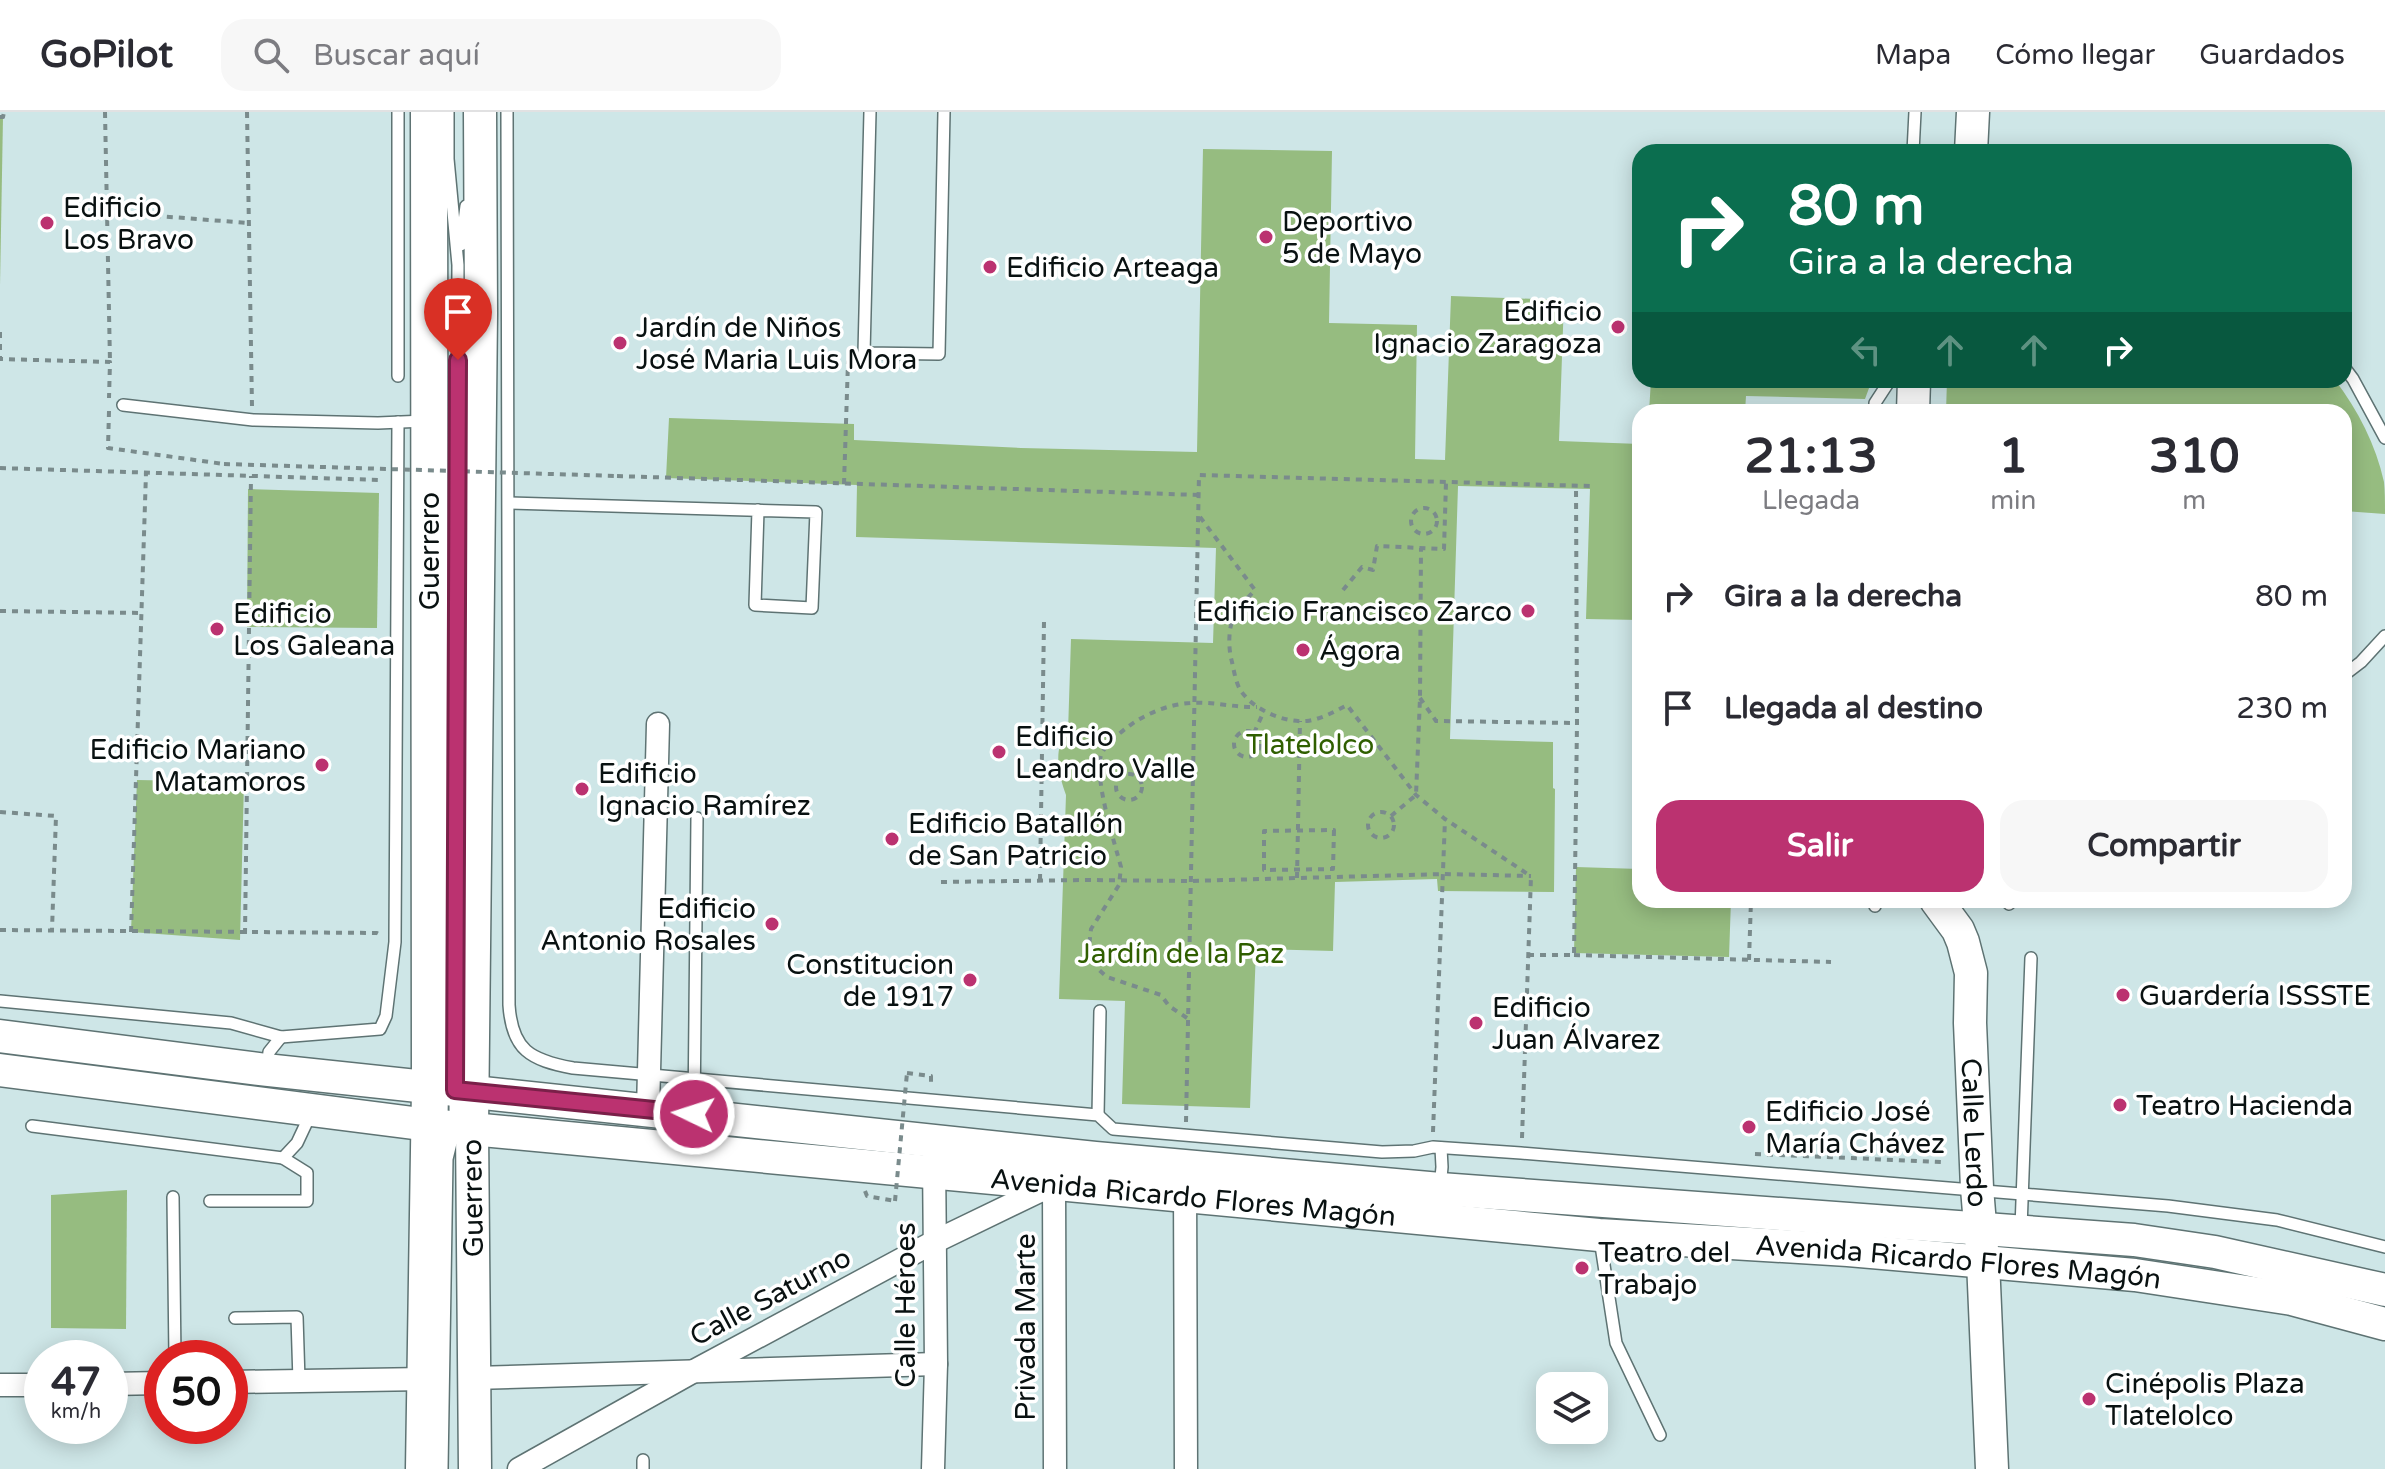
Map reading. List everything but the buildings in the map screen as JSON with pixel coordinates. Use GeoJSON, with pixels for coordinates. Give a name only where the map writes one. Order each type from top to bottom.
{"type":"FeatureCollection","features":[{"type":"Feature","properties":{"kind":"main road","name":"Guerrero"},"geometry":{"type":"LineString","coordinates":[[429,112],[455,267],[495,313],[452,1089],[452,1127],[474,1378],[475,1469]]}},
{"type":"Feature","properties":{"kind":"main road","name":"Guerrero"},"geometry":{"type":"LineString","coordinates":[[452,1089],[414,422],[455,267],[480,112]]}},
{"type":"Feature","properties":{"kind":"main road"},"geometry":{"type":"LineString","coordinates":[[1971,144],[1973,112]]}},
{"type":"Feature","properties":{"kind":"main road","name":"Calle Lerdo"},"geometry":{"type":"LineString","coordinates":[[1942,908],[1958,930],[1971,973],[1970,1023],[1992,1469]]}},
{"type":"Feature","properties":{"kind":"main road","name":"Avenida Ricardo Flores Magón"},"geometry":{"type":"LineString","coordinates":[[0,1036],[267,1070],[694,1114],[934,1156],[1054,1184],[1185,1167],[1599,1235],[1848,1250],[1982,1246],[2021,1233],[2134,1240],[2215,1252],[2385,1290]]}},
{"type":"Feature","properties":{"kind":"main road","name":"Avenida Ricardo Flores Magón"},"geometry":{"type":"LineString","coordinates":[[0,1070],[452,1127],[934,1156],[1185,1167],[1440,1189],[1982,1246],[2135,1275],[2292,1299],[2385,1324]]}},
{"type":"Feature","properties":{"kind":"main road"},"geometry":{"type":"LineString","coordinates":[[536,1134],[530,1126],[528,1111],[533,1105],[547,1099]]}},
{"type":"Feature","properties":{"kind":"main road","name":"Guerrero"},"geometry":{"type":"LineString","coordinates":[[424,1469],[425,1379],[452,1127]]}},
{"type":"Feature","properties":{"kind":"street"},"geometry":{"type":"LineString","coordinates":[[648,1110],[658,724]]}},
{"type":"Feature","properties":{"kind":"street","name":"Calle Héroes"},"geometry":{"type":"LineString","coordinates":[[933,1469],[936,1364],[934,1156]]}},
{"type":"Feature","properties":{"kind":"street"},"geometry":{"type":"LineString","coordinates":[[1185,1167],[1186,1469]]}},
{"type":"Feature","properties":{"kind":"street","name":"Calle Saturno"},"geometry":{"type":"LineString","coordinates":[[530,1466],[694,1371],[934,1242],[1054,1184]]}},
{"type":"Feature","properties":{"kind":"street","name":"Privada Marte"},"geometry":{"type":"LineString","coordinates":[[1054,1184],[1055,1469]]}},
{"type":"Feature","properties":{"kind":"street"},"geometry":{"type":"LineString","coordinates":[[474,1378],[936,1364]]}},
{"type":"Feature","properties":{"kind":"street"},"geometry":{"type":"LineString","coordinates":[[248,1382],[425,1379]]}},
{"type":"Feature","properties":{"kind":"street"},"geometry":{"type":"LineString","coordinates":[[0,1385],[24,1385]]}},
{"type":"Feature","properties":{"kind":"lane"},"geometry":{"type":"LineString","coordinates":[[398,112],[455,267]]}},
{"type":"Feature","properties":{"kind":"lane"},"geometry":{"type":"LineString","coordinates":[[448,112],[455,267],[452,1089]]}},
{"type":"Feature","properties":{"kind":"lane"},"geometry":{"type":"LineString","coordinates":[[455,267],[472,160],[472,112]]}},
{"type":"Feature","properties":{"kind":"lane"},"geometry":{"type":"LineString","coordinates":[[398,376],[455,267],[507,112]]}},
{"type":"Feature","properties":{"kind":"lane"},"geometry":{"type":"LineString","coordinates":[[870,112],[864,353],[939,354],[944,112]]}},
{"type":"Feature","properties":{"kind":"lane"},"geometry":{"type":"LineString","coordinates":[[1913,144],[1915,112]]}},
{"type":"Feature","properties":{"kind":"lane"},"geometry":{"type":"LineString","coordinates":[[495,313],[510,503],[510,1026],[519,1044],[537,1058],[553,1064],[648,1075],[1098,1115],[1113,1129],[1185,1167],[1437,1147],[1977,1188],[2168,1206],[2277,1220],[2385,1247]]}},
{"type":"Feature","properties":{"kind":"lane"},"geometry":{"type":"LineString","coordinates":[[2352,378],[2385,438]]}},
{"type":"Feature","properties":{"kind":"lane"},"geometry":{"type":"LineString","coordinates":[[0,1001],[231,1023],[281,1037],[380,1029],[386,1016],[395,942],[398,480],[414,422],[253,420],[123,405]]}},
{"type":"Feature","properties":{"kind":"lane"},"geometry":{"type":"LineString","coordinates":[[510,503],[758,510],[816,512],[812,608],[755,605],[758,510]]}},
{"type":"Feature","properties":{"kind":"lane"},"geometry":{"type":"LineString","coordinates":[[2352,669],[2385,636]]}},
{"type":"Feature","properties":{"kind":"lane"},"geometry":{"type":"LineString","coordinates":[[694,1114],[697,818]]}},
{"type":"Feature","properties":{"kind":"lane"},"geometry":{"type":"LineString","coordinates":[[2021,1233],[2031,958]]}},
{"type":"Feature","properties":{"kind":"lane"},"geometry":{"type":"LineString","coordinates":[[1098,1115],[1100,1011]]}},
{"type":"Feature","properties":{"kind":"lane"},"geometry":{"type":"LineString","coordinates":[[267,1070],[269,1052],[281,1037]]}},
{"type":"Feature","properties":{"kind":"lane"},"geometry":{"type":"LineString","coordinates":[[283,1158],[297,1143],[312,1111]]}},
{"type":"Feature","properties":{"kind":"lane"},"geometry":{"type":"LineString","coordinates":[[32,1126],[283,1158],[307,1173],[307,1201],[210,1201]]}},
{"type":"Feature","properties":{"kind":"lane"},"geometry":{"type":"LineString","coordinates":[[442,1469],[447,1159],[452,1127]]}},
{"type":"Feature","properties":{"kind":"lane"},"geometry":{"type":"LineString","coordinates":[[452,1127],[465,1158],[465,1469]]}},
{"type":"Feature","properties":{"kind":"lane"},"geometry":{"type":"LineString","coordinates":[[1437,1147],[1442,1167],[1440,1189]]}},
{"type":"Feature","properties":{"kind":"lane"},"geometry":{"type":"LineString","coordinates":[[173,1197],[175,1340]]}},
{"type":"Feature","properties":{"kind":"lane"},"geometry":{"type":"LineString","coordinates":[[1599,1235],[1616,1343],[1660,1435]]}},
{"type":"Feature","properties":{"kind":"lane"},"geometry":{"type":"LineString","coordinates":[[235,1318],[297,1317],[299,1381]]}},
{"type":"Feature","properties":{"kind":"path"},"geometry":{"type":"LineString","coordinates":[[0,117],[4,112]]}},
{"type":"Feature","properties":{"kind":"path"},"geometry":{"type":"LineString","coordinates":[[105,112],[110,362],[108,448],[224,464],[1199,495]]}},
{"type":"Feature","properties":{"kind":"path"},"geometry":{"type":"LineString","coordinates":[[247,112],[253,420]]}},
{"type":"Feature","properties":{"kind":"path"},"geometry":{"type":"LineString","coordinates":[[107,212],[248,223]]}},
{"type":"Feature","properties":{"kind":"path"},"geometry":{"type":"LineString","coordinates":[[0,332],[0,361],[110,362]]}},
{"type":"Feature","properties":{"kind":"path"},"geometry":{"type":"LineString","coordinates":[[844,484],[848,362],[864,353]]}},
{"type":"Feature","properties":{"kind":"path"},"geometry":{"type":"LineString","coordinates":[[0,468],[398,480]]}},
{"type":"Feature","properties":{"kind":"path"},"geometry":{"type":"LineString","coordinates":[[131,932],[146,473]]}},
{"type":"Feature","properties":{"kind":"path"},"geometry":{"type":"LineString","coordinates":[[1185,1167],[1199,475],[1590,486]]}},
{"type":"Feature","properties":{"kind":"path"},"geometry":{"type":"LineString","coordinates":[[245,934],[251,476]]}},
{"type":"Feature","properties":{"kind":"path"},"geometry":{"type":"LineString","coordinates":[[1343,590],[1362,567],[1373,570],[1377,546],[1444,549],[1446,482]]}},
{"type":"Feature","properties":{"kind":"path"},"geometry":{"type":"LineString","coordinates":[[1574,955],[1576,486]]}},
{"type":"Feature","properties":{"kind":"path"},"geometry":{"type":"LineString","coordinates":[[1427,509],[1434,513],[1437,521],[1432,532],[1423,534],[1415,531],[1411,519],[1416,511],[1427,509]]}},
{"type":"Feature","properties":{"kind":"path"},"geometry":{"type":"LineString","coordinates":[[1199,515],[1255,590],[1234,614],[1229,651],[1241,691],[1264,711],[1300,721],[1331,714],[1347,705],[1416,795],[1445,819],[1531,876]]}},
{"type":"Feature","properties":{"kind":"path"},"geometry":{"type":"LineString","coordinates":[[1437,521],[1445,522]]}},
{"type":"Feature","properties":{"kind":"path"},"geometry":{"type":"LineString","coordinates":[[1391,816],[1416,795],[1421,548]]}},
{"type":"Feature","properties":{"kind":"path"},"geometry":{"type":"LineString","coordinates":[[0,611],[142,613]]}},
{"type":"Feature","properties":{"kind":"path"},"geometry":{"type":"LineString","coordinates":[[1040,880],[1044,622]]}},
{"type":"Feature","properties":{"kind":"path"},"geometry":{"type":"LineString","coordinates":[[1420,698],[1436,721],[1577,723]]}},
{"type":"Feature","properties":{"kind":"path"},"geometry":{"type":"LineString","coordinates":[[1187,1018],[1169,1006],[1161,995],[1107,977],[1097,968],[1089,947],[1091,929],[1105,911],[1121,880],[1121,867],[1100,776],[1102,753],[1127,726],[1171,706],[1194,703],[1257,707]]}},
{"type":"Feature","properties":{"kind":"path"},"geometry":{"type":"LineString","coordinates":[[1254,733],[1264,711]]}},
{"type":"Feature","properties":{"kind":"path"},"geometry":{"type":"LineString","coordinates":[[1297,878],[1300,721]]}},
{"type":"Feature","properties":{"kind":"path"},"geometry":{"type":"LineString","coordinates":[[1242,732],[1254,733],[1260,742],[1258,751],[1251,756],[1242,756],[1235,750],[1236,737],[1242,732]]}},
{"type":"Feature","properties":{"kind":"path"},"geometry":{"type":"LineString","coordinates":[[1128,774],[1136,776],[1142,786],[1133,800],[1120,797],[1116,789],[1118,780],[1128,774]]}},
{"type":"Feature","properties":{"kind":"path"},"geometry":{"type":"LineString","coordinates":[[0,812],[56,816],[52,930]]}},
{"type":"Feature","properties":{"kind":"path"},"geometry":{"type":"LineString","coordinates":[[1384,812],[1391,816],[1394,828],[1389,835],[1381,838],[1373,834],[1369,827],[1373,815],[1384,812]]}},
{"type":"Feature","properties":{"kind":"path"},"geometry":{"type":"LineString","coordinates":[[1437,1147],[1445,819]]}},
{"type":"Feature","properties":{"kind":"path"},"geometry":{"type":"LineString","coordinates":[[1334,830],[1333,869],[1297,870],[1264,870],[1264,831],[1334,830]]}},
{"type":"Feature","properties":{"kind":"path"},"geometry":{"type":"LineString","coordinates":[[941,882],[1190,881],[1444,874],[1531,876]]}},
{"type":"Feature","properties":{"kind":"path"},"geometry":{"type":"LineString","coordinates":[[1521,1153],[1531,876]]}},
{"type":"Feature","properties":{"kind":"path"},"geometry":{"type":"LineString","coordinates":[[1749,960],[1751,908]]}},
{"type":"Feature","properties":{"kind":"path"},"geometry":{"type":"LineString","coordinates":[[0,930],[377,933],[395,942]]}},
{"type":"Feature","properties":{"kind":"path"},"geometry":{"type":"LineString","coordinates":[[1528,955],[1831,962]]}},
{"type":"Feature","properties":{"kind":"path"},"geometry":{"type":"LineString","coordinates":[[895,1201],[907,1073],[931,1076],[931,1099]]}},
{"type":"Feature","properties":{"kind":"green space"},"geometry":{"type":"Polygon","coordinates":[[[0,117],[3,117],[0,286],[0,117]]]}},
{"type":"Feature","properties":{"kind":"green space","name":"Tlatelolco"},"geometry":{"type":"Polygon","coordinates":[[[1203,149],[1332,151],[1329,323],[1417,325],[1415,459],[1445,460],[1451,296],[1564,300],[1559,441],[1632,444],[1632,620],[1586,619],[1590,489],[1458,486],[1450,739],[1553,742],[1554,892],[1438,891],[1437,879],[1335,882],[1333,951],[1256,949],[1250,1108],[1122,1104],[1125,1001],[1059,999],[1066,795],[1058,754],[1068,732],[1071,639],[1213,643],[1216,548],[856,537],[857,485],[666,478],[669,418],[854,424],[854,440],[1197,452],[1203,149]]]}},
{"type":"Feature","properties":{"kind":"green space"},"geometry":{"type":"Polygon","coordinates":[[[1650,388],[1869,388],[1865,399],[1746,396],[1746,404],[1650,404],[1650,388]]]}},
{"type":"Feature","properties":{"kind":"green space"},"geometry":{"type":"Polygon","coordinates":[[[1947,388],[2341,388],[2352,404],[1946,404],[1947,388]]]}},
{"type":"Feature","properties":{"kind":"green space"},"geometry":{"type":"Polygon","coordinates":[[[2352,405],[2376,455],[2384,482],[2385,514],[2352,512],[2352,405]]]}},
{"type":"Feature","properties":{"kind":"green space"},"geometry":{"type":"Polygon","coordinates":[[[248,489],[379,493],[377,628],[247,627],[248,489]]]}},
{"type":"Feature","properties":{"kind":"green space"},"geometry":{"type":"Polygon","coordinates":[[[137,780],[244,782],[240,940],[131,932],[137,780]]]}},
{"type":"Feature","properties":{"kind":"green space"},"geometry":{"type":"Polygon","coordinates":[[[1576,867],[1632,869],[1632,908],[1731,908],[1729,957],[1574,953],[1576,867]]]}},
{"type":"Feature","properties":{"kind":"green space"},"geometry":{"type":"Polygon","coordinates":[[[127,1190],[126,1329],[51,1328],[51,1195],[127,1190]]]}},
{"type":"Feature","properties":{"kind":"place","name":"Edificio Los Bravo"},"geometry":{"type":"Point","coordinates":[47,223]}},
{"type":"Feature","properties":{"kind":"place","name":"Deportivo 5 de Mayo"},"geometry":{"type":"Point","coordinates":[1266,237]}},
{"type":"Feature","properties":{"kind":"place","name":"Edificio Arteaga"},"geometry":{"type":"Point","coordinates":[990,267]}},
{"type":"Feature","properties":{"kind":"place","name":"Edificio Ignacio Zaragoza"},"geometry":{"type":"Point","coordinates":[1618,327]}},
{"type":"Feature","properties":{"kind":"place","name":"Jardín de Niños José Maria Luis Mora"},"geometry":{"type":"Point","coordinates":[620,343]}},
{"type":"Feature","properties":{"kind":"place","name":"Edificio Francisco Zarco"},"geometry":{"type":"Point","coordinates":[1528,611]}},
{"type":"Feature","properties":{"kind":"place","name":"Edificio Los Galeana"},"geometry":{"type":"Point","coordinates":[217,629]}},
{"type":"Feature","properties":{"kind":"place","name":"Ágora"},"geometry":{"type":"Point","coordinates":[1303,650]}},
{"type":"Feature","properties":{"kind":"place","name":"Edificio Leandro Valle"},"geometry":{"type":"Point","coordinates":[999,752]}},
{"type":"Feature","properties":{"kind":"place","name":"Edificio Mariano Matamoros"},"geometry":{"type":"Point","coordinates":[322,765]}},
{"type":"Feature","properties":{"kind":"place","name":"Edificio Ignacio Ramírez"},"geometry":{"type":"Point","coordinates":[582,789]}},
{"type":"Feature","properties":{"kind":"place","name":"Edificio Batallón de San Patricio"},"geometry":{"type":"Point","coordinates":[892,839]}},
{"type":"Feature","properties":{"kind":"place","name":"Edificio Antonio Rosales"},"geometry":{"type":"Point","coordinates":[772,924]}},
{"type":"Feature","properties":{"kind":"place","name":"Constitucion de 1917"},"geometry":{"type":"Point","coordinates":[970,980]}},
{"type":"Feature","properties":{"kind":"place","name":"Guardería ISSSTE"},"geometry":{"type":"Point","coordinates":[2123,995]}},
{"type":"Feature","properties":{"kind":"place","name":"Edificio Juan Álvarez"},"geometry":{"type":"Point","coordinates":[1476,1023]}},
{"type":"Feature","properties":{"kind":"place","name":"Teatro Hacienda"},"geometry":{"type":"Point","coordinates":[2120,1105]}},
{"type":"Feature","properties":{"kind":"place","name":"Edificio José María Chávez"},"geometry":{"type":"Point","coordinates":[1749,1127]}},
{"type":"Feature","properties":{"kind":"place","name":"Teatro del Trabajo"},"geometry":{"type":"Point","coordinates":[1582,1268]}},
{"type":"Feature","properties":{"kind":"place","name":"Cinépolis Plaza Tlatelolco"},"geometry":{"type":"Point","coordinates":[2089,1399]}},
{"type":"Feature","properties":{"kind":"route"},"geometry":{"type":"LineString","coordinates":[[458,360],[455,1090],[694,1114]]}},
{"type":"Feature","properties":{"kind":"park label","name":"Jardín de la Paz"},"geometry":{"type":"Point","coordinates":[1181,953]}}]}
